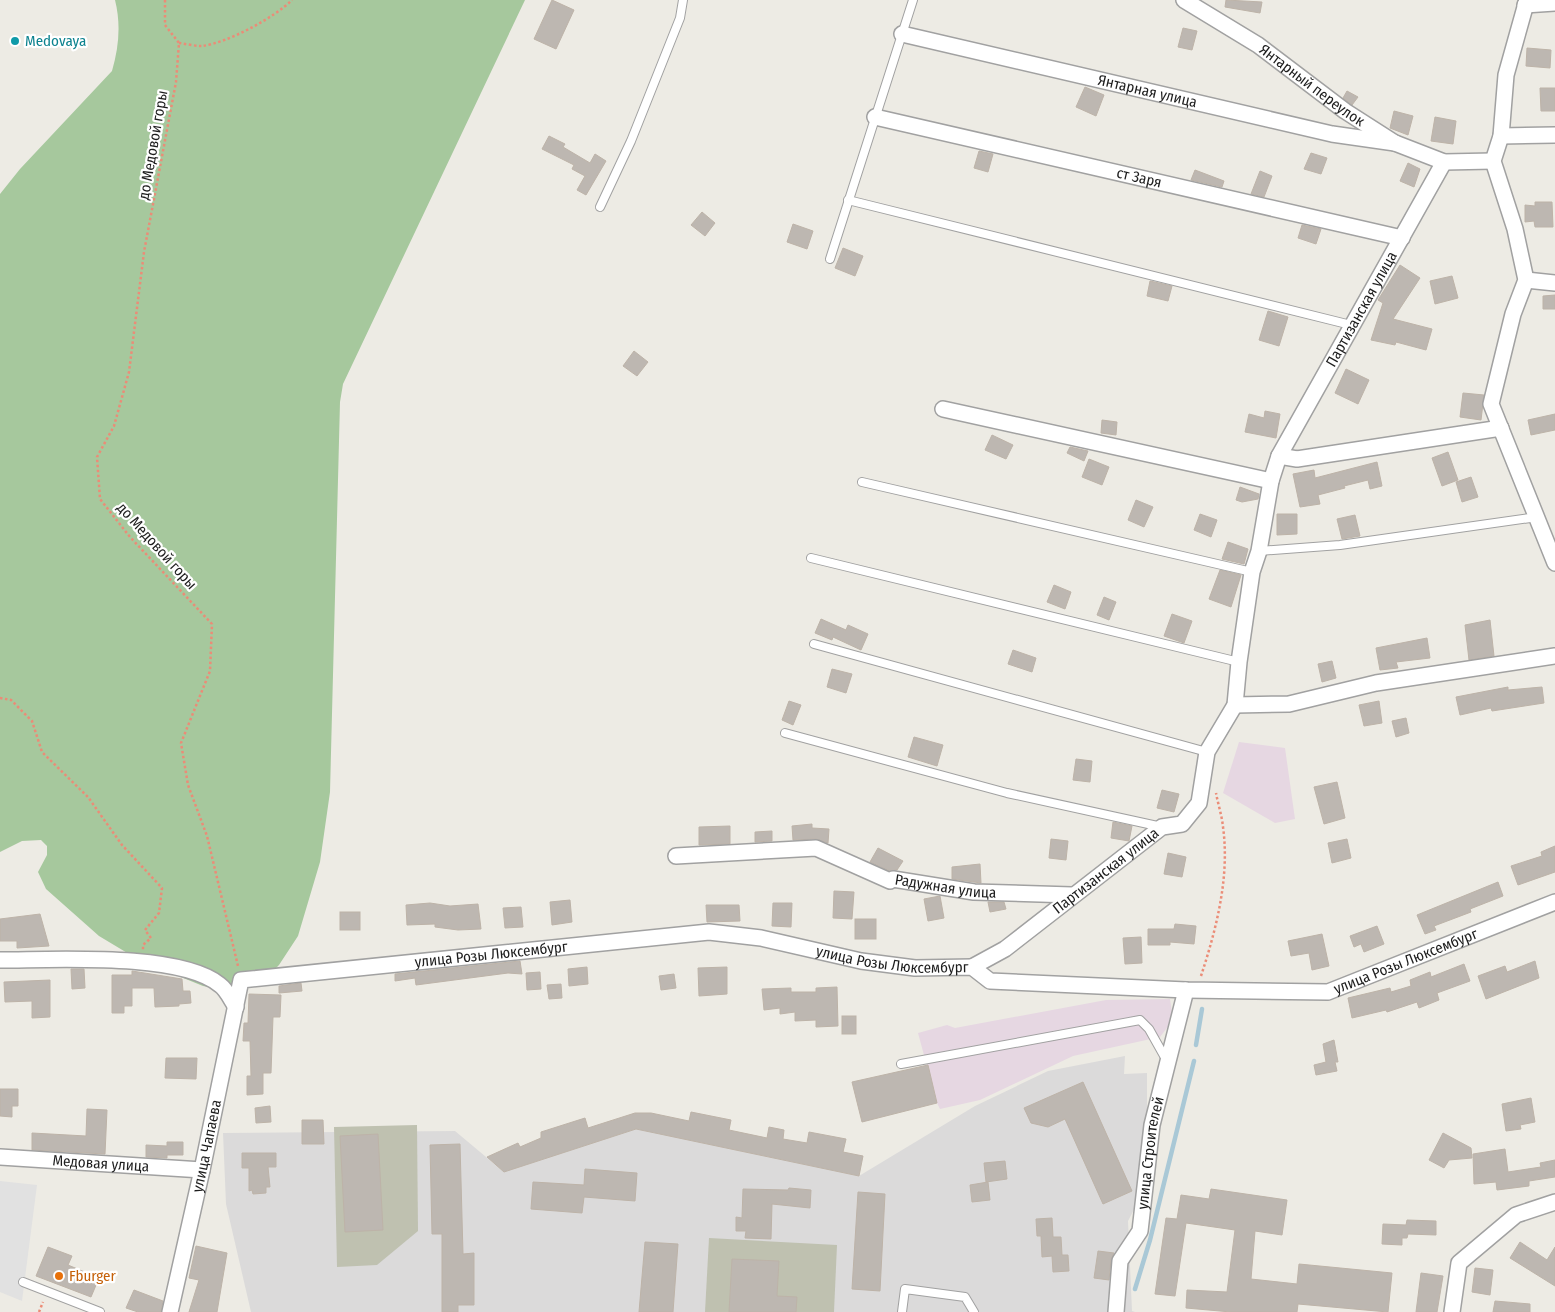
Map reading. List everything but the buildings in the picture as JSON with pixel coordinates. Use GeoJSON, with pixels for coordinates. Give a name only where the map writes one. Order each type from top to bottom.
{"type":"FeatureCollection","features":[{"type":"Feature","properties":{"kind":"street","name":"Янтарный переулок"},"geometry":{"type":"LineString","coordinates":[[1184,0],[1258,45],[1345,110],[1395,143],[1444,162]]}},
{"type":"Feature","properties":{"kind":"street"},"geometry":{"type":"LineString","coordinates":[[1555,3],[1526,2],[1506,75],[1501,136],[1494,161],[1515,229],[1526,280],[1513,314],[1491,404],[1555,563]]}},
{"type":"Feature","properties":{"kind":"street","name":"Янтарная улица"},"geometry":{"type":"LineString","coordinates":[[902,34],[1332,134],[1395,143]]}},
{"type":"Feature","properties":{"kind":"street","name":"ст Заря"},"geometry":{"type":"LineString","coordinates":[[875,117],[1402,238]]}},
{"type":"Feature","properties":{"kind":"street"},"geometry":{"type":"LineString","coordinates":[[1501,136],[1555,135]]}},
{"type":"Feature","properties":{"kind":"street"},"geometry":{"type":"LineString","coordinates":[[1444,162],[1494,161]]}},
{"type":"Feature","properties":{"kind":"street","name":"Партизанская улица"},"geometry":{"type":"LineString","coordinates":[[972,967],[1005,949],[1072,895],[1162,827],[1182,824],[1199,803],[1207,752],[1235,705],[1252,572],[1259,551],[1271,481],[1279,456],[1444,162]]}},
{"type":"Feature","properties":{"kind":"street"},"geometry":{"type":"LineString","coordinates":[[1526,280],[1555,283]]}},
{"type":"Feature","properties":{"kind":"street"},"geometry":{"type":"LineString","coordinates":[[944,410],[1271,481]]}},
{"type":"Feature","properties":{"kind":"street"},"geometry":{"type":"LineString","coordinates":[[1279,456],[1296,459],[1501,428]]}},
{"type":"Feature","properties":{"kind":"street"},"geometry":{"type":"LineString","coordinates":[[1235,705],[1289,704],[1376,683],[1555,656]]}},
{"type":"Feature","properties":{"kind":"street","name":"Радужная улица"},"geometry":{"type":"LineString","coordinates":[[676,856],[816,848],[890,881],[893,879],[974,892],[1072,895]]}},
{"type":"Feature","properties":{"kind":"street","name":"улица Розы Люксембург"},"geometry":{"type":"LineString","coordinates":[[241,980],[709,932],[761,938],[861,961],[915,968],[972,967],[990,981],[1191,991],[1328,992],[1555,902]]}},
{"type":"Feature","properties":{"kind":"street"},"geometry":{"type":"LineString","coordinates":[[0,960],[112,959],[134,963],[160,964],[200,973],[209,978],[222,986],[236,1007]]}},
{"type":"Feature","properties":{"kind":"street","name":"улица Чапаева"},"geometry":{"type":"LineString","coordinates":[[170,1312],[202,1170],[241,980]]}},
{"type":"Feature","properties":{"kind":"street","name":"улица Строителей"},"geometry":{"type":"LineString","coordinates":[[1116,1312],[1120,1262],[1140,1231],[1152,1125],[1168,1063],[1191,991]]}},
{"type":"Feature","properties":{"kind":"street","name":"Медовая улица"},"geometry":{"type":"LineString","coordinates":[[0,1157],[202,1170]]}},
{"type":"Feature","properties":{"kind":"street"},"geometry":{"type":"LineString","coordinates":[[1452,1312],[1459,1263],[1516,1214],[1555,1202]]}},
{"type":"Feature","properties":{"kind":"lane"},"geometry":{"type":"LineString","coordinates":[[600,207],[631,141],[680,18],[683,0]]}},
{"type":"Feature","properties":{"kind":"lane"},"geometry":{"type":"LineString","coordinates":[[830,259],[913,0]]}},
{"type":"Feature","properties":{"kind":"lane"},"geometry":{"type":"LineString","coordinates":[[848,200],[1351,325]]}},
{"type":"Feature","properties":{"kind":"lane"},"geometry":{"type":"LineString","coordinates":[[862,482],[1252,572]]}},
{"type":"Feature","properties":{"kind":"lane"},"geometry":{"type":"LineString","coordinates":[[1259,551],[1340,545],[1537,517]]}},
{"type":"Feature","properties":{"kind":"lane"},"geometry":{"type":"LineString","coordinates":[[811,558],[1239,662]]}},
{"type":"Feature","properties":{"kind":"lane"},"geometry":{"type":"LineString","coordinates":[[814,644],[1207,752]]}},
{"type":"Feature","properties":{"kind":"lane"},"geometry":{"type":"LineString","coordinates":[[785,733],[1007,793],[1162,827]]}},
{"type":"Feature","properties":{"kind":"lane"},"geometry":{"type":"LineString","coordinates":[[901,1064],[1140,1020],[1149,1030],[1168,1063]]}},
{"type":"Feature","properties":{"kind":"lane"},"geometry":{"type":"LineString","coordinates":[[23,1282],[100,1312]]}},
{"type":"Feature","properties":{"kind":"lane"},"geometry":{"type":"LineString","coordinates":[[902,1312],[905,1289],[965,1297],[974,1312]]}},
{"type":"Feature","properties":{"kind":"path"},"geometry":{"type":"LineString","coordinates":[[164,2],[165,25],[179,43],[202,46],[249,28],[292,0]]}},
{"type":"Feature","properties":{"kind":"path","name":"до Медовой горы"},"geometry":{"type":"LineString","coordinates":[[179,43],[176,82],[144,252],[129,372],[114,426],[97,457],[100,499],[130,537],[212,624],[210,671],[181,743],[188,785],[207,836],[241,980]]}},
{"type":"Feature","properties":{"kind":"path"},"geometry":{"type":"LineString","coordinates":[[0,698],[11,700],[32,721],[42,752],[88,797],[122,845],[162,888],[159,913],[145,930],[151,938],[142,945],[143,955],[160,964]]}},
{"type":"Feature","properties":{"kind":"path"},"geometry":{"type":"LineString","coordinates":[[1191,991],[1216,925],[1222,884],[1223,826],[1214,788]]}},
{"type":"Feature","properties":{"kind":"shaded area"},"geometry":{"type":"Polygon","coordinates":[[[1239,742],[1285,748],[1295,819],[1275,823],[1223,793],[1239,742]]]}},
{"type":"Feature","properties":{"kind":"shaded area"},"geometry":{"type":"Polygon","coordinates":[[[1170,999],[1173,1020],[1160,1037],[1073,1056],[980,1100],[940,1109],[937,1103],[918,1033],[947,1025],[955,1028],[1106,1000],[1170,999]]]}},
{"type":"Feature","properties":{"kind":"shaded area"},"geometry":{"type":"Polygon","coordinates":[[[1125,1056],[1124,1074],[1147,1073],[1147,1119],[1141,1196],[1128,1221],[1132,1311],[1135,1312],[251,1312],[226,1204],[223,1133],[455,1131],[504,1172],[636,1129],[859,1176],[975,1106],[1048,1071],[1125,1056]]]}},
{"type":"Feature","properties":{"kind":"shaded area"},"geometry":{"type":"Polygon","coordinates":[[[417,1125],[418,1231],[377,1265],[337,1267],[334,1127],[417,1125]]]}},
{"type":"Feature","properties":{"kind":"shaded area"},"geometry":{"type":"Polygon","coordinates":[[[0,1181],[37,1185],[22,1301],[0,1292],[0,1181]]]}},
{"type":"Feature","properties":{"kind":"shaded area"},"geometry":{"type":"Polygon","coordinates":[[[709,1238],[837,1245],[834,1312],[705,1312],[709,1238]]]}},
{"type":"Feature","properties":{"kind":"green space"},"geometry":{"type":"Polygon","coordinates":[[[115,0],[525,0],[343,384],[340,402],[330,792],[320,862],[298,936],[279,965],[266,978],[231,991],[203,986],[139,960],[99,936],[46,889],[38,872],[47,855],[47,846],[41,840],[22,841],[0,852],[0,194],[20,169],[112,71],[118,36],[115,0]]]}},
{"type":"Feature","properties":{"kind":"waterway"},"geometry":{"type":"LineString","coordinates":[[1196,1045],[1202,1009]]}},
{"type":"Feature","properties":{"kind":"waterway"},"geometry":{"type":"LineString","coordinates":[[1135,1289],[1150,1240],[1194,1061]]}},
{"type":"Feature","properties":{"kind":"place","name":"Medovaya"},"geometry":{"type":"Point","coordinates":[15,41]}},
{"type":"Feature","properties":{"kind":"place","name":"Fburger"},"geometry":{"type":"Point","coordinates":[59,1276]}}]}
